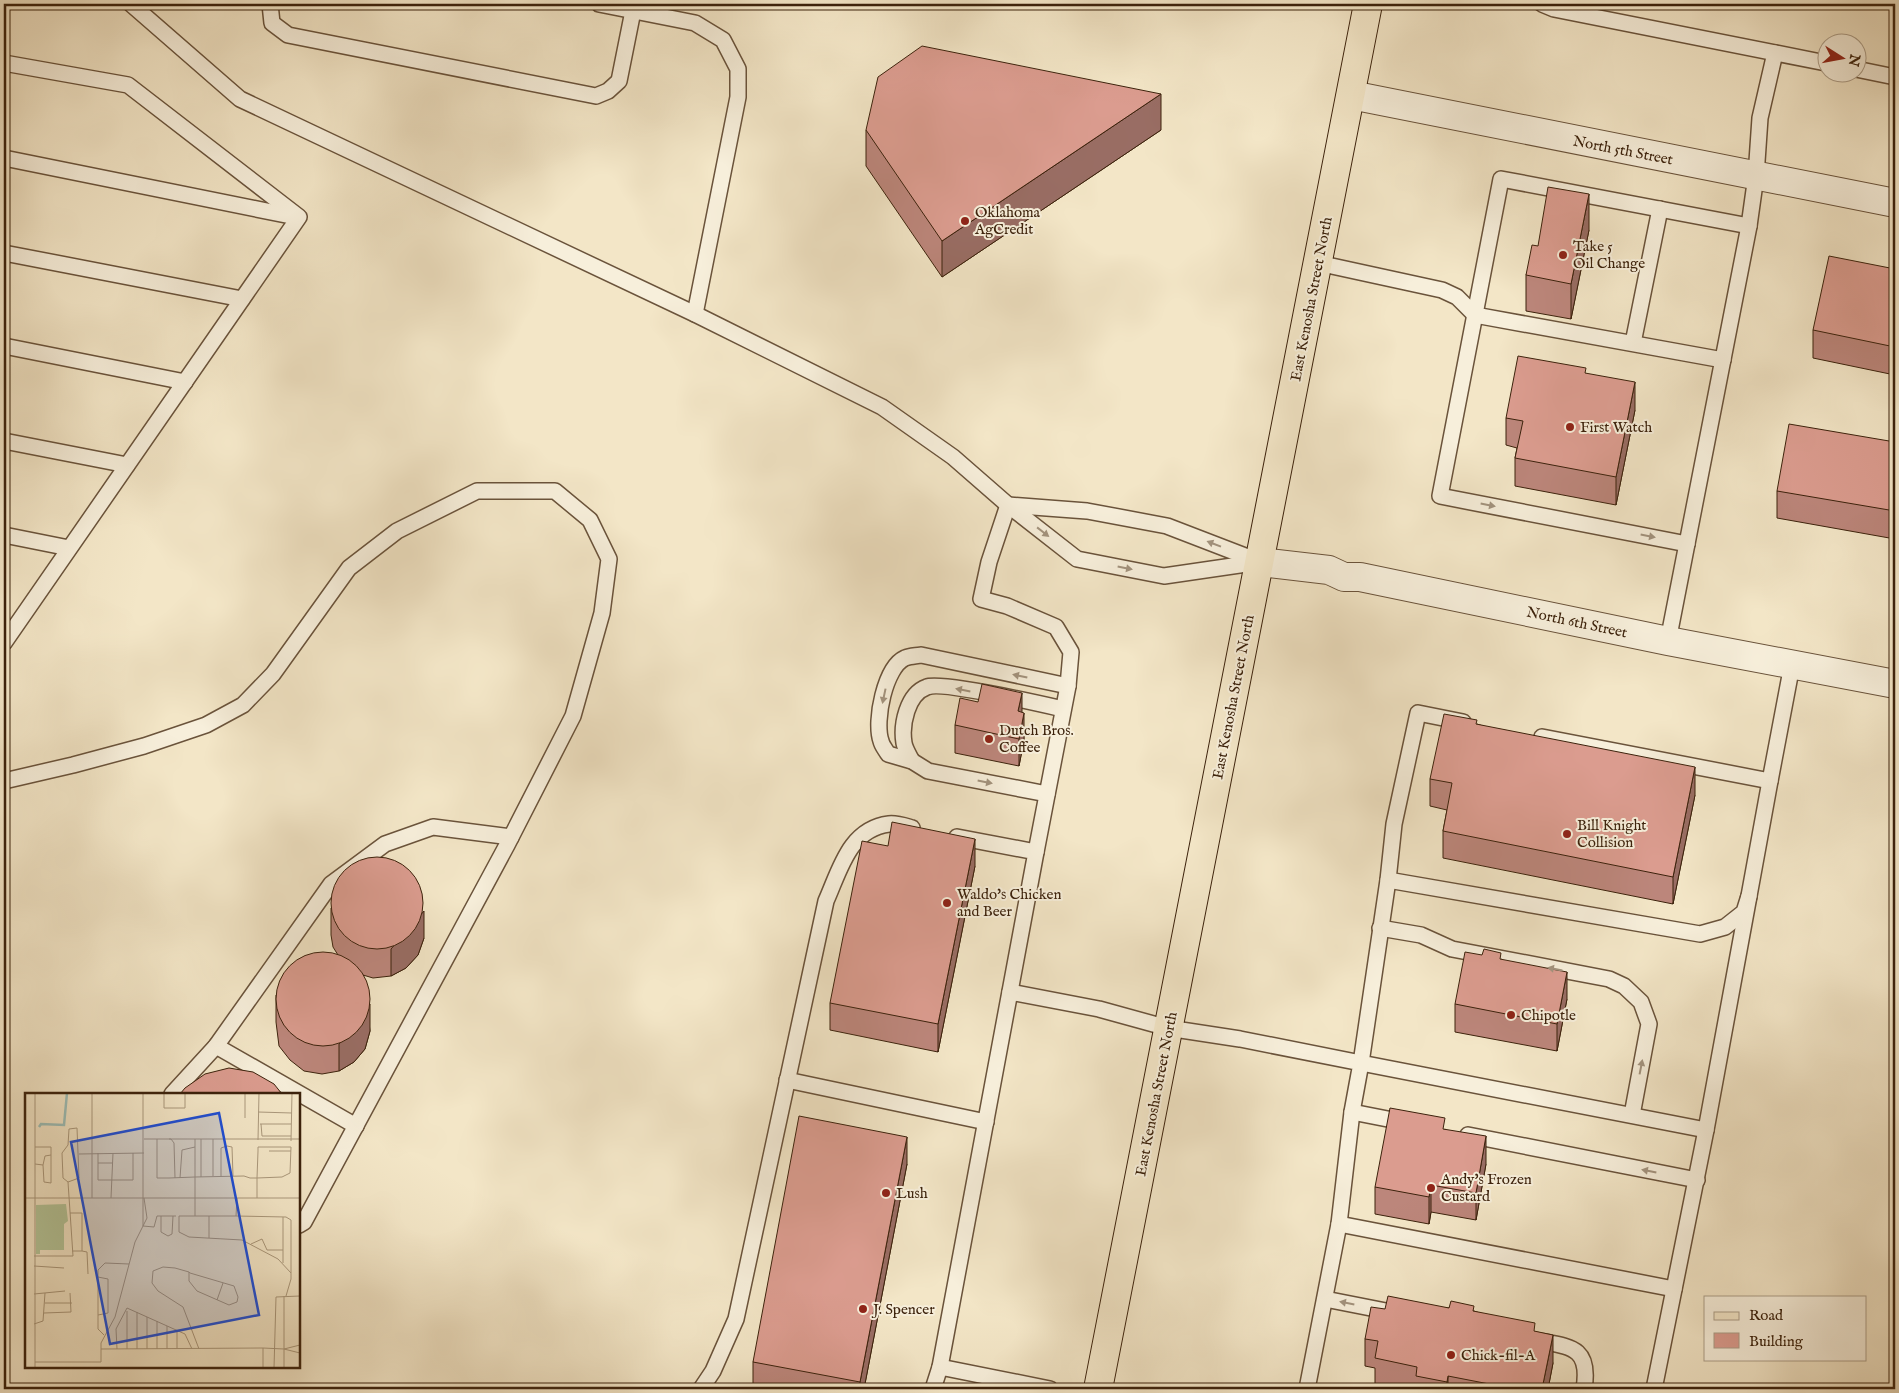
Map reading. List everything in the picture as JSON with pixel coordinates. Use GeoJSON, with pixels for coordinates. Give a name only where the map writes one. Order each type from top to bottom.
{"type":"FeatureCollection","features":[{"type":"Feature","properties":{"kind":"main road","name":"East Kenosha Street North"},"geometry":{"type":"LineString","coordinates":[[1098,1389],[1368,4]]}},
{"type":"Feature","properties":{"kind":"street","name":"North 5th Street"},"geometry":{"type":"LineString","coordinates":[[1351,96],[1895,203]]}},
{"type":"Feature","properties":{"kind":"street","name":"North 6th Street"},"geometry":{"type":"LineString","coordinates":[[1260,562],[1329,570],[1344,577],[1360,577],[1668,642],[1895,684]]}},
{"type":"Feature","properties":{"kind":"lane"},"geometry":{"type":"LineString","coordinates":[[132,4],[240,98],[695,314],[882,407],[952,457],[1008,505],[1077,559],[1164,576],[1260,562]]}},
{"type":"Feature","properties":{"kind":"lane"},"geometry":{"type":"LineString","coordinates":[[270,4],[272,23],[288,35],[596,96],[608,91],[619,81],[632,11]]}},
{"type":"Feature","properties":{"kind":"lane"},"geometry":{"type":"LineString","coordinates":[[599,4],[695,23],[723,40],[738,69],[738,97],[695,314]]}},
{"type":"Feature","properties":{"kind":"lane"},"geometry":{"type":"LineString","coordinates":[[1542,4],[1554,9],[1816,61]]}},
{"type":"Feature","properties":{"kind":"lane"},"geometry":{"type":"LineString","coordinates":[[1668,642],[1749,226],[1756,176],[1760,118],[1775,53]]}},
{"type":"Feature","properties":{"kind":"lane"},"geometry":{"type":"LineString","coordinates":[[4,62],[128,85],[299,217]]}},
{"type":"Feature","properties":{"kind":"lane"},"geometry":{"type":"LineString","coordinates":[[1866,71],[1895,77]]}},
{"type":"Feature","properties":{"kind":"lane"},"geometry":{"type":"LineString","coordinates":[[4,158],[299,217]]}},
{"type":"Feature","properties":{"kind":"lane"},"geometry":{"type":"LineString","coordinates":[[1687,544],[1440,496],[1501,180],[1749,226]]}},
{"type":"Feature","properties":{"kind":"lane"},"geometry":{"type":"LineString","coordinates":[[1633,343],[1660,209]]}},
{"type":"Feature","properties":{"kind":"lane"},"geometry":{"type":"LineString","coordinates":[[4,643],[9,627],[69,548],[299,217]]}},
{"type":"Feature","properties":{"kind":"lane"},"geometry":{"type":"LineString","coordinates":[[4,253],[242,299]]}},
{"type":"Feature","properties":{"kind":"lane"},"geometry":{"type":"LineString","coordinates":[[1318,264],[1442,290],[1457,297],[1475,314],[1723,360]]}},
{"type":"Feature","properties":{"kind":"lane"},"geometry":{"type":"LineString","coordinates":[[4,346],[185,382]]}},
{"type":"Feature","properties":{"kind":"lane"},"geometry":{"type":"LineString","coordinates":[[4,440],[127,465]]}},
{"type":"Feature","properties":{"kind":"lane"},"geometry":{"type":"LineString","coordinates":[[4,781],[144,746],[206,725],[243,705],[273,674],[349,568],[396,531],[477,491],[555,490],[590,520],[609,559],[602,614],[573,716],[511,837],[356,1126],[304,1222],[300,1224]]}},
{"type":"Feature","properties":{"kind":"lane"},"geometry":{"type":"LineString","coordinates":[[1008,505],[1087,510],[1167,526],[1260,562]]}},
{"type":"Feature","properties":{"kind":"lane"},"geometry":{"type":"LineString","coordinates":[[933,1389],[940,1367],[1068,686],[1071,652],[1056,627],[1007,606],[981,599],[989,562],[1008,505]]}},
{"type":"Feature","properties":{"kind":"lane"},"geometry":{"type":"LineString","coordinates":[[4,535],[69,548]]}},
{"type":"Feature","properties":{"kind":"lane"},"geometry":{"type":"LineString","coordinates":[[1047,794],[928,771],[912,761],[888,754],[881,742],[879,731],[880,714],[887,678],[895,666],[905,658],[921,656],[1068,686]]}},
{"type":"Feature","properties":{"kind":"lane"},"geometry":{"type":"LineString","coordinates":[[1654,1389],[1697,1180],[1792,665]]}},
{"type":"Feature","properties":{"kind":"lane"},"geometry":{"type":"LineString","coordinates":[[912,761],[904,744],[904,723],[915,696],[928,686],[950,687],[1063,708]]}},
{"type":"Feature","properties":{"kind":"lane"},"geometry":{"type":"LineString","coordinates":[[1307,1389],[1339,1224],[1352,1112],[1388,880],[1394,824],[1418,713],[1476,724]]}},
{"type":"Feature","properties":{"kind":"lane"},"geometry":{"type":"LineString","coordinates":[[1525,734],[1770,781]]}},
{"type":"Feature","properties":{"kind":"lane"},"geometry":{"type":"LineString","coordinates":[[701,1389],[713,1371],[736,1319],[826,901],[848,850],[863,833],[890,823],[1036,852]]}},
{"type":"Feature","properties":{"kind":"lane"},"geometry":{"type":"LineString","coordinates":[[173,1093],[216,1046],[331,884],[385,844],[433,827],[511,837]]}},
{"type":"Feature","properties":{"kind":"lane"},"geometry":{"type":"LineString","coordinates":[[1388,880],[1700,934],[1725,927],[1744,912],[1749,896]]}},
{"type":"Feature","properties":{"kind":"lane"},"geometry":{"type":"LineString","coordinates":[[1380,928],[1421,935],[1452,949],[1609,979],[1624,986],[1642,1002],[1649,1024],[1632,1115]]}},
{"type":"Feature","properties":{"kind":"lane"},"geometry":{"type":"LineString","coordinates":[[1010,992],[1099,1009],[1168,1028],[1240,1040],[1706,1130]]}},
{"type":"Feature","properties":{"kind":"lane"},"geometry":{"type":"LineString","coordinates":[[216,1046],[298,1093]]}},
{"type":"Feature","properties":{"kind":"lane"},"geometry":{"type":"LineString","coordinates":[[788,1080],[986,1122]]}},
{"type":"Feature","properties":{"kind":"lane"},"geometry":{"type":"LineString","coordinates":[[300,1094],[356,1126]]}},
{"type":"Feature","properties":{"kind":"lane"},"geometry":{"type":"LineString","coordinates":[[1352,1112],[1419,1125]]}},
{"type":"Feature","properties":{"kind":"lane"},"geometry":{"type":"LineString","coordinates":[[1457,1133],[1697,1180]]}},
{"type":"Feature","properties":{"kind":"lane"},"geometry":{"type":"LineString","coordinates":[[1339,1224],[1674,1288]]}},
{"type":"Feature","properties":{"kind":"lane"},"geometry":{"type":"LineString","coordinates":[[1325,1299],[1410,1316]]}},
{"type":"Feature","properties":{"kind":"lane"},"geometry":{"type":"LineString","coordinates":[[1524,1338],[1572,1347],[1583,1360],[1587,1372],[1584,1389]]}},
{"type":"Feature","properties":{"kind":"lane"},"geometry":{"type":"LineString","coordinates":[[940,1367],[1050,1389]]}},
{"type":"Feature","properties":{"kind":"building","name":"Oklahoma AgCredit"},"geometry":{"type":"Polygon","coordinates":[[[922,46],[1161,94],[942,241],[866,130],[878,77],[922,46]]]}},
{"type":"Feature","properties":{"kind":"building"},"geometry":{"type":"Polygon","coordinates":[[[1548,187],[1589,194],[1571,284],[1526,275],[1532,245],[1538,246],[1548,187]]]}},
{"type":"Feature","properties":{"kind":"building"},"geometry":{"type":"Polygon","coordinates":[[[1829,256],[1895,269],[1895,321],[1890,346],[1813,330],[1829,256]]]}},
{"type":"Feature","properties":{"kind":"building","name":"First Watch"},"geometry":{"type":"Polygon","coordinates":[[[1518,356],[1586,368],[1585,373],[1635,382],[1616,477],[1515,458],[1523,421],[1506,418],[1518,356]]]}},
{"type":"Feature","properties":{"kind":"building"},"geometry":{"type":"Polygon","coordinates":[[[1789,424],[1895,442],[1895,511],[1777,491],[1789,424]]]}},
{"type":"Feature","properties":{"kind":"building"},"geometry":{"type":"Polygon","coordinates":[[[982,684],[1022,693],[1018,711],[1024,713],[1019,739],[955,725],[960,698],[978,702],[982,684]]]}},
{"type":"Feature","properties":{"kind":"building","name":"Bill Knight Collision"},"geometry":{"type":"Polygon","coordinates":[[[1444,714],[1477,720],[1476,724],[1695,767],[1673,877],[1443,831],[1452,783],[1430,779],[1444,714]]]}},
{"type":"Feature","properties":{"kind":"building"},"geometry":{"type":"Polygon","coordinates":[[[892,822],[975,839],[938,1024],[830,1003],[862,841],[888,846],[892,822]]]}},
{"type":"Feature","properties":{"kind":"building"},"geometry":{"type":"Polygon","coordinates":[[[377,857],[395,860],[410,870],[420,885],[423,903],[420,921],[410,936],[395,946],[377,949],[359,946],[344,936],[334,921],[331,903],[334,885],[344,870],[359,860],[377,857]]]}},
{"type":"Feature","properties":{"kind":"building"},"geometry":{"type":"Polygon","coordinates":[[[1484,949],[1501,953],[1500,959],[1567,972],[1557,1024],[1455,1004],[1465,952],[1482,955],[1484,949]]]}},
{"type":"Feature","properties":{"kind":"building"},"geometry":{"type":"Polygon","coordinates":[[[323,952],[341,956],[356,966],[366,981],[370,999],[366,1017],[356,1032],[341,1042],[323,1046],[305,1042],[290,1032],[280,1017],[276,999],[280,981],[290,966],[305,956],[323,952]]]}},
{"type":"Feature","properties":{"kind":"building"},"geometry":{"type":"Polygon","coordinates":[[[229,1068],[253,1072],[274,1084],[281,1093],[181,1093],[205,1074],[229,1068]]]}},
{"type":"Feature","properties":{"kind":"building"},"geometry":{"type":"Polygon","coordinates":[[[1390,1108],[1445,1118],[1443,1129],[1486,1136],[1476,1193],[1431,1185],[1429,1197],[1375,1187],[1390,1108]]]}},
{"type":"Feature","properties":{"kind":"building"},"geometry":{"type":"Polygon","coordinates":[[[799,1116],[907,1137],[860,1382],[753,1362],[799,1116]]]}},
{"type":"Feature","properties":{"kind":"building"},"geometry":{"type":"Polygon","coordinates":[[[1388,1296],[1449,1308],[1451,1301],[1474,1306],[1473,1311],[1535,1323],[1534,1331],[1553,1335],[1542,1389],[1522,1386],[1521,1389],[1515,1389],[1448,1376],[1447,1382],[1416,1376],[1417,1367],[1375,1358],[1378,1341],[1365,1339],[1371,1307],[1385,1309],[1388,1296]]]}},
{"type":"Feature","properties":{"kind":"place","name":"Oklahoma AgCredit"},"geometry":{"type":"Point","coordinates":[965,221]}},
{"type":"Feature","properties":{"kind":"place","name":"Take 5 Oil Change"},"geometry":{"type":"Point","coordinates":[1563,255]}},
{"type":"Feature","properties":{"kind":"place","name":"First Watch"},"geometry":{"type":"Point","coordinates":[1570,427]}},
{"type":"Feature","properties":{"kind":"place","name":"Dutch Bros. Coffee"},"geometry":{"type":"Point","coordinates":[989,739]}},
{"type":"Feature","properties":{"kind":"place","name":"Bill Knight Collision"},"geometry":{"type":"Point","coordinates":[1567,834]}},
{"type":"Feature","properties":{"kind":"place","name":"Waldo's Chicken and Beer"},"geometry":{"type":"Point","coordinates":[947,903]}},
{"type":"Feature","properties":{"kind":"place","name":"Chipotle"},"geometry":{"type":"Point","coordinates":[1511,1015]}},
{"type":"Feature","properties":{"kind":"place","name":"Andy's Frozen Custard"},"geometry":{"type":"Point","coordinates":[1431,1188]}},
{"type":"Feature","properties":{"kind":"place","name":"Lush"},"geometry":{"type":"Point","coordinates":[886,1193]}},
{"type":"Feature","properties":{"kind":"place","name":"J. Spencer"},"geometry":{"type":"Point","coordinates":[863,1309]}},
{"type":"Feature","properties":{"kind":"place","name":"Chick-fil-A"},"geometry":{"type":"Point","coordinates":[1451,1355]}}]}
